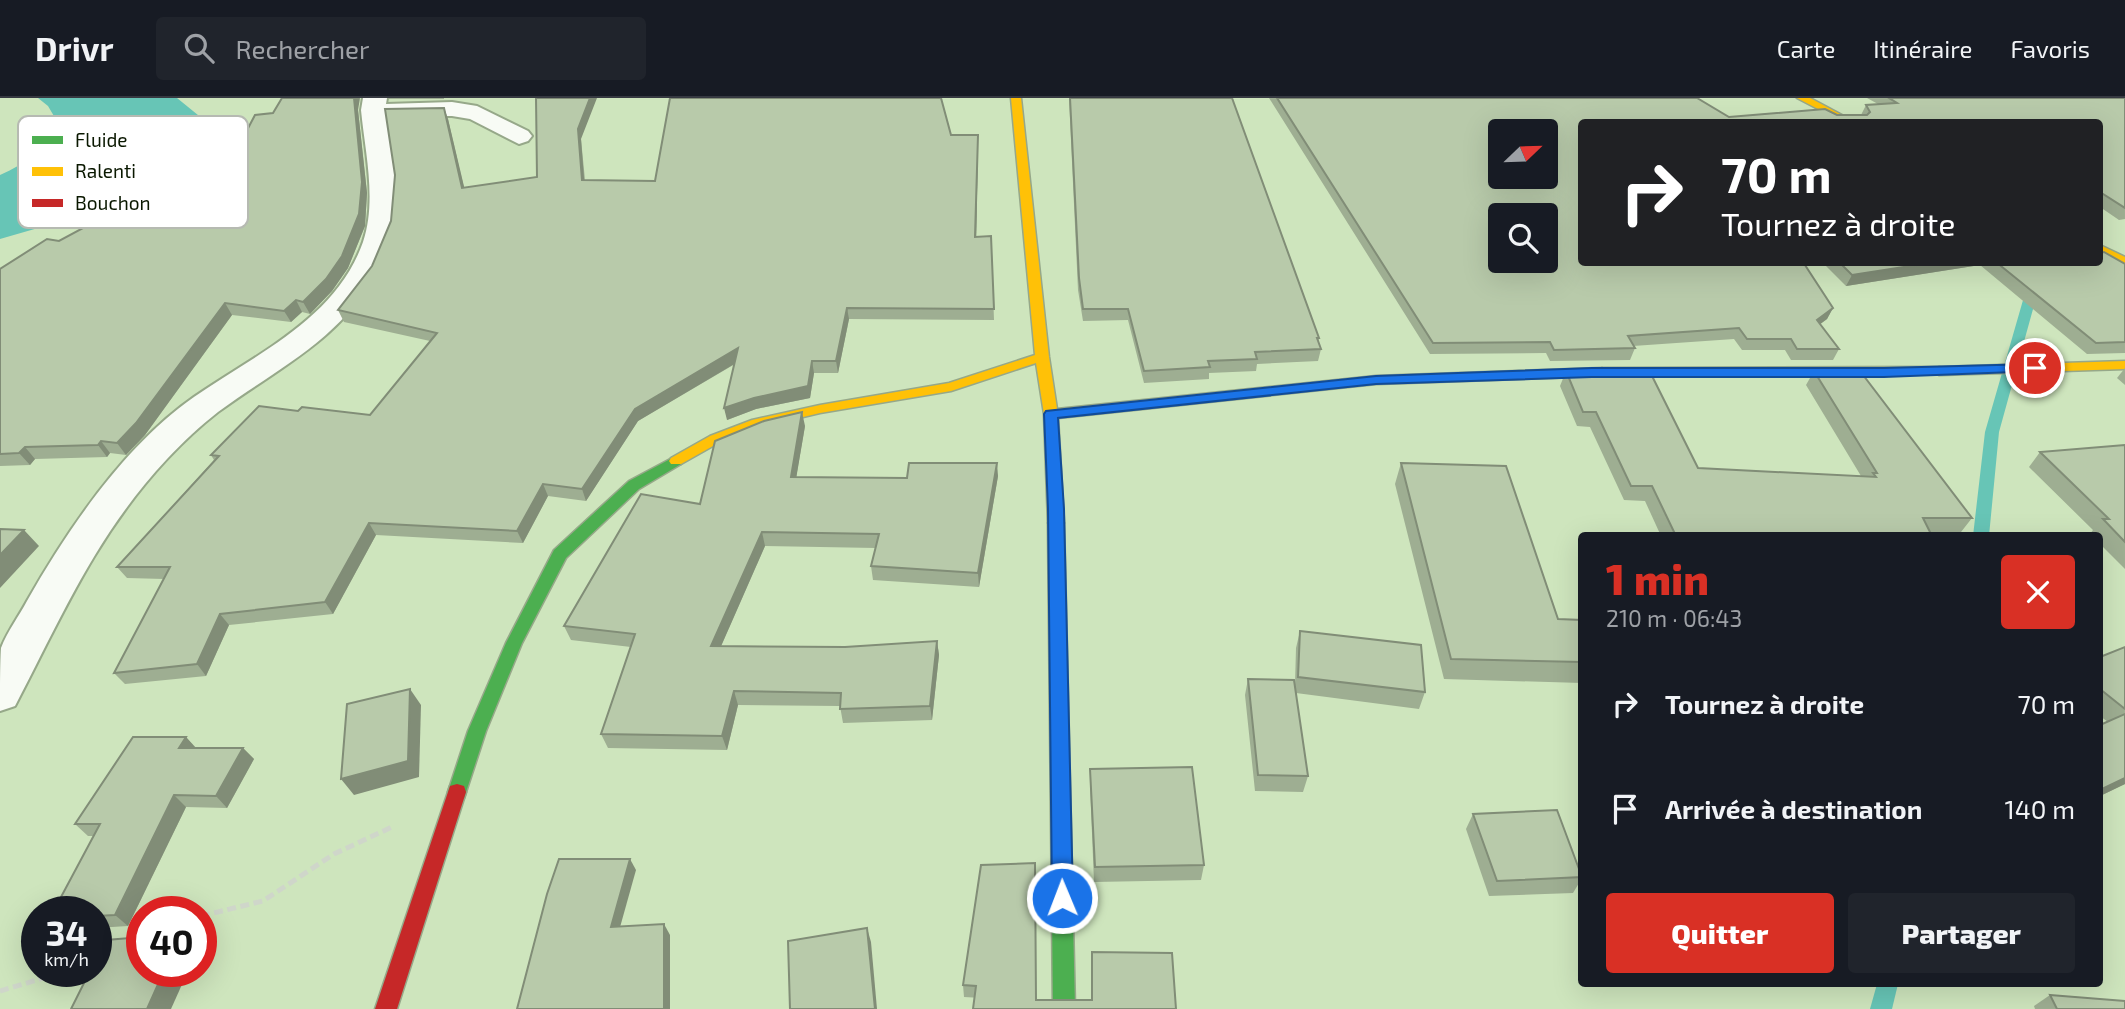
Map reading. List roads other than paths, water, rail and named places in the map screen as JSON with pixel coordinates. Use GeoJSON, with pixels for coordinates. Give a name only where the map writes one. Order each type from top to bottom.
{"type":"FeatureCollection","features":[{"type":"Feature","properties":{"kind":"street"},"geometry":{"type":"LineString","coordinates":[[1016,98],[1042,358],[1051,414],[1056,509],[1064,1009]]}},
{"type":"Feature","properties":{"kind":"street"},"geometry":{"type":"LineString","coordinates":[[1802,98],[1844,119]]}},
{"type":"Feature","properties":{"kind":"street"},"geometry":{"type":"LineString","coordinates":[[0,694],[20,651],[74,553],[118,492],[155,452],[204,406],[279,357],[325,321],[359,278],[377,242],[384,205],[374,104],[452,108],[477,113],[519,136]]}},
{"type":"Feature","properties":{"kind":"street"},"geometry":{"type":"LineString","coordinates":[[2103,251],[2125,262]]}},
{"type":"Feature","properties":{"kind":"street"},"geometry":{"type":"LineString","coordinates":[[386,1009],[477,732],[514,643],[560,554],[634,485],[715,439],[757,423],[820,409],[951,387],[1042,358]]}},
{"type":"Feature","properties":{"kind":"street"},"geometry":{"type":"LineString","coordinates":[[1051,414],[1376,380],[1592,372],[1884,373],[2125,365]]}},
{"type":"Feature","properties":{"kind":"water"},"geometry":{"type":"Polygon","coordinates":[[[38,98],[177,98],[199,116],[54,116],[48,106],[38,98]]]}},
{"type":"Feature","properties":{"kind":"water"},"geometry":{"type":"Polygon","coordinates":[[[18,166],[18,228],[38,228],[0,239],[0,175],[18,166]]]}},
{"type":"Feature","properties":{"kind":"waterway"},"geometry":{"type":"LineString","coordinates":[[1981,532],[1992,432],[2039,266]]}},
{"type":"Feature","properties":{"kind":"waterway"},"geometry":{"type":"LineString","coordinates":[[1881,1009],[1887,987]]}}]}
